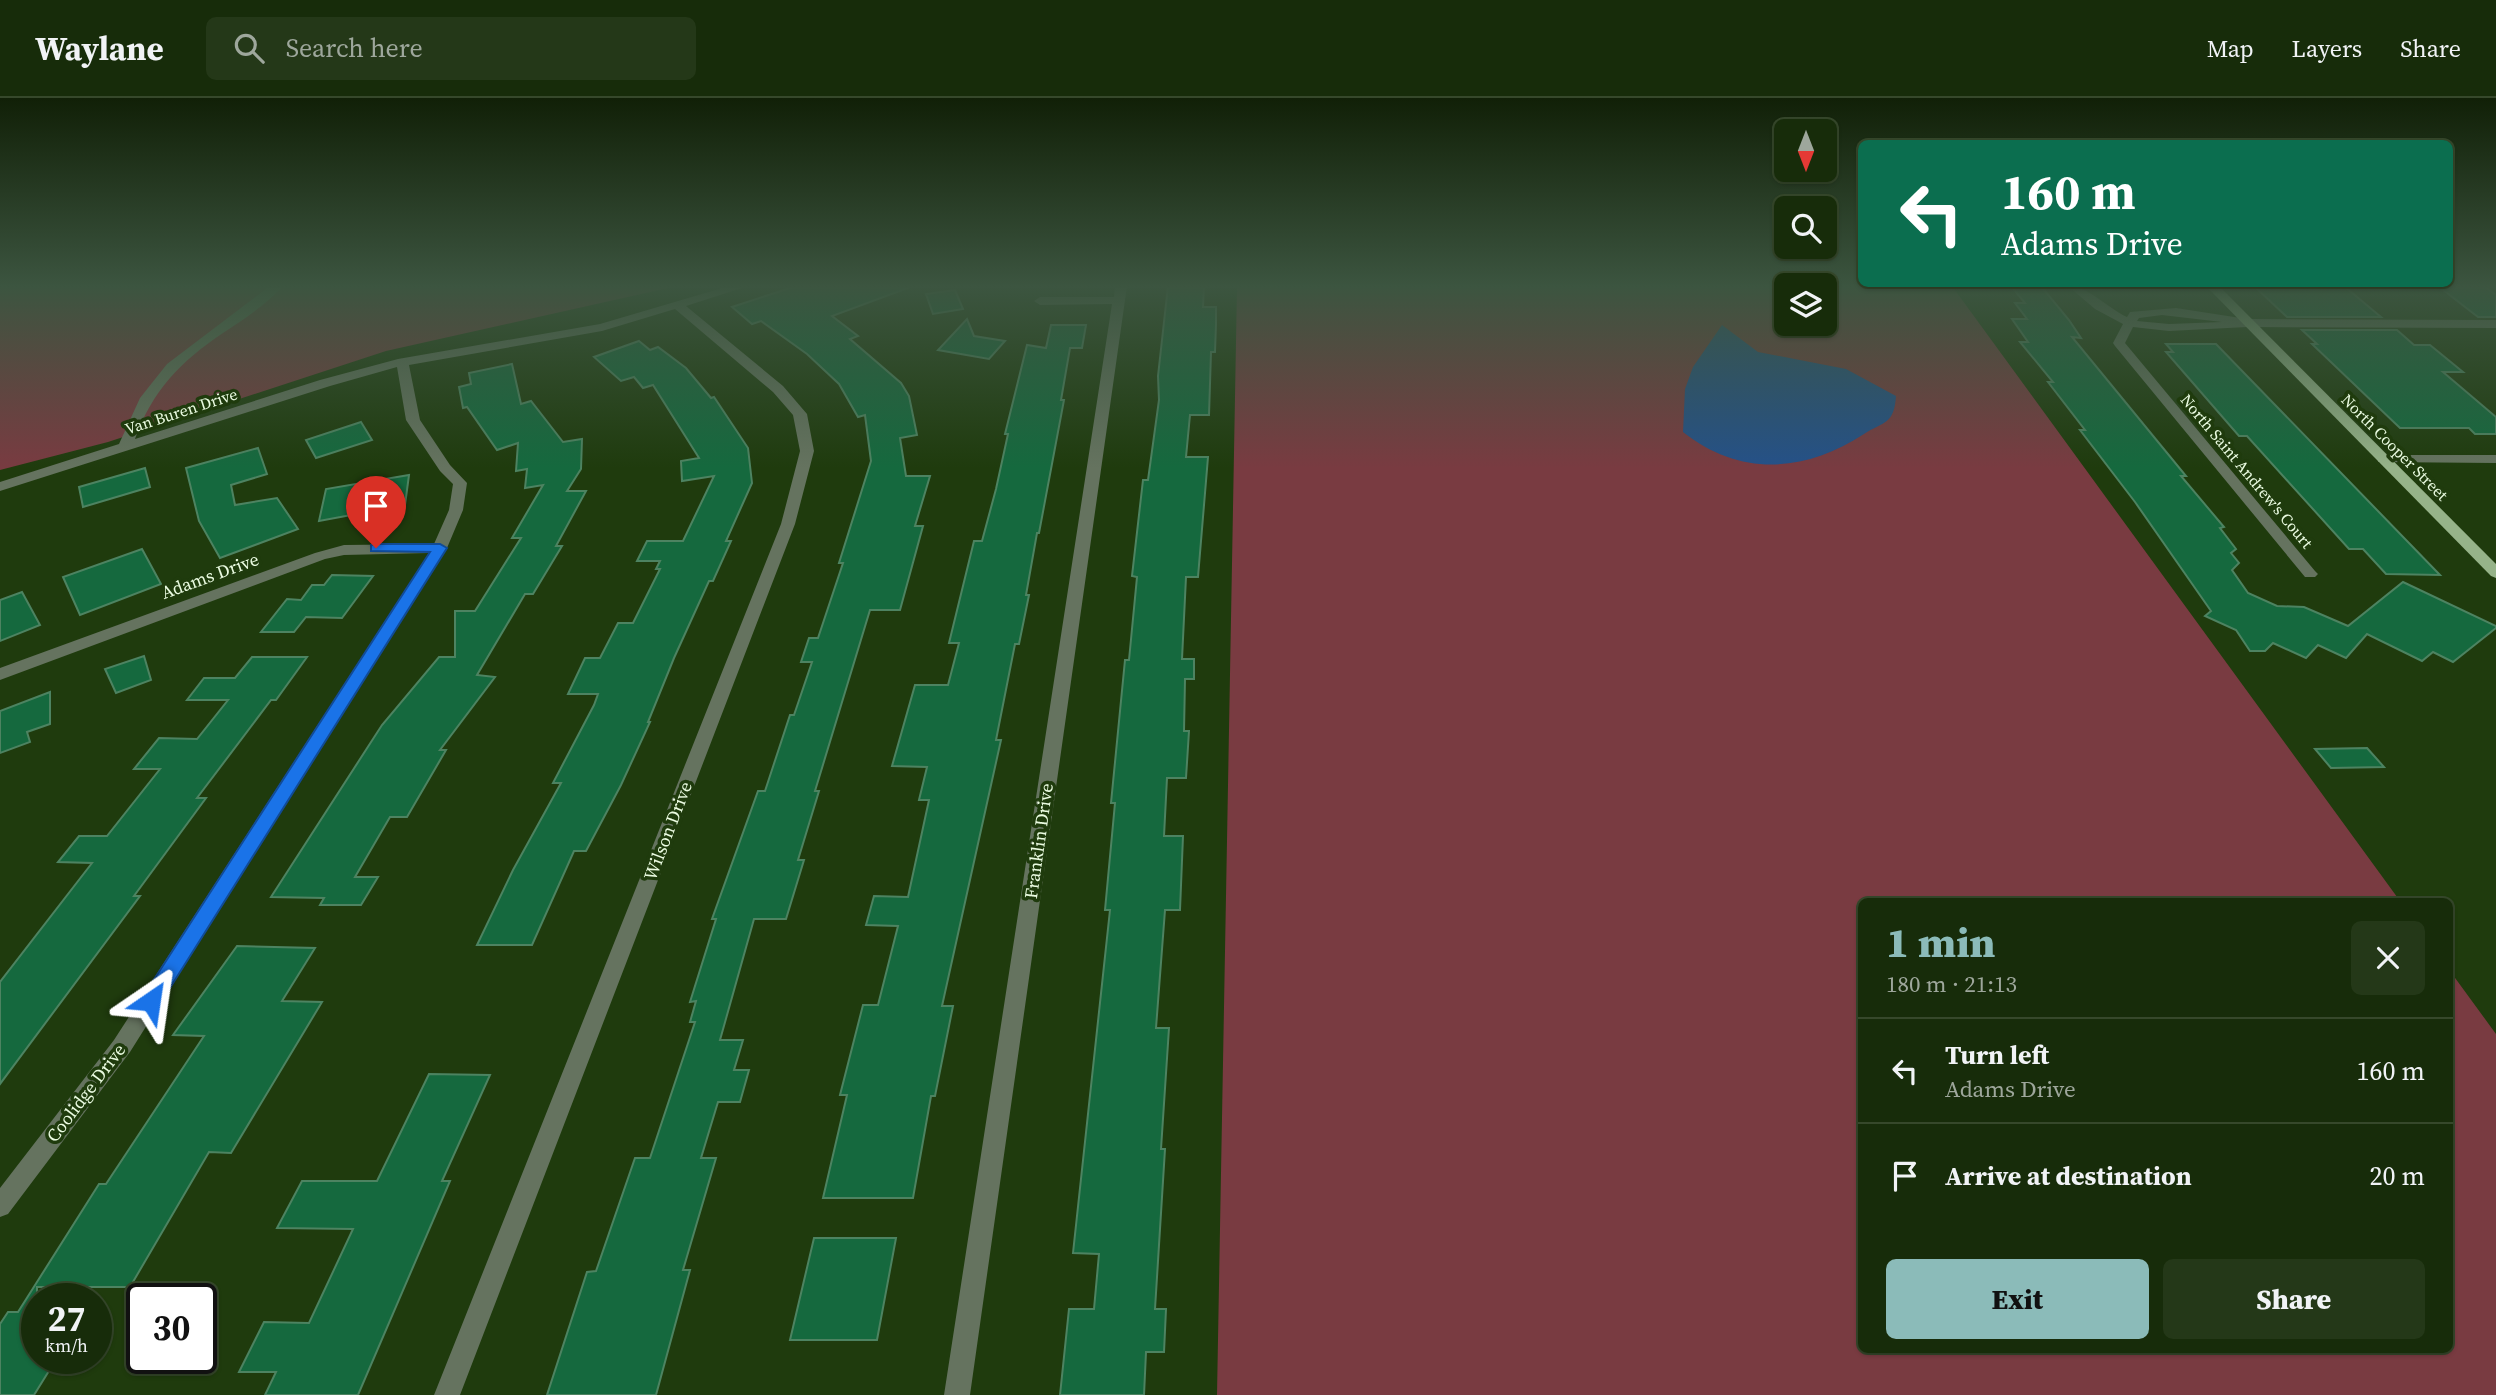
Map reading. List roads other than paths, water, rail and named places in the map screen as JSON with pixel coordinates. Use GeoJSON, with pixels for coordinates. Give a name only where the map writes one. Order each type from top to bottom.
{"type":"FeatureCollection","features":[{"type":"Feature","properties":{"kind":"main road","name":"North Cooper Street"},"geometry":{"type":"LineString","coordinates":[[2270,347],[2496,573]]}},
{"type":"Feature","properties":{"kind":"street"},"geometry":{"type":"LineString","coordinates":[[125,447],[138,412],[155,387],[181,357],[196,347]]}},
{"type":"Feature","properties":{"kind":"street","name":"Van Buren Drive"},"geometry":{"type":"LineString","coordinates":[[0,487],[325,383],[402,362],[490,347]]}},
{"type":"Feature","properties":{"kind":"street","name":"Wilson Drive"},"geometry":{"type":"LineString","coordinates":[[447,1395],[788,524],[807,451],[800,414],[778,389],[727,347]]}},
{"type":"Feature","properties":{"kind":"street","name":"Franklin Drive"},"geometry":{"type":"LineString","coordinates":[[957,1395],[1112,347]]}},
{"type":"Feature","properties":{"kind":"street","name":"North Saint Andrew's Court"},"geometry":{"type":"LineString","coordinates":[[2122,347],[2131,361],[2310,574]]}},
{"type":"Feature","properties":{"kind":"street","name":"Coolidge Drive"},"geometry":{"type":"LineString","coordinates":[[0,1206],[122,1046],[440,548],[456,510],[460,483],[445,468],[413,420],[402,362]]}},
{"type":"Feature","properties":{"kind":"street"},"geometry":{"type":"LineString","coordinates":[[2383,459],[2496,459]]}},
{"type":"Feature","properties":{"kind":"street","name":"Adams Drive"},"geometry":{"type":"LineString","coordinates":[[0,674],[320,556],[344,550],[440,548]]}},
{"type":"Feature","properties":{"kind":"water"},"geometry":{"type":"Polygon","coordinates":[[[1707,347],[1751,347],[1758,352],[1846,369],[1896,396],[1895,405],[1887,421],[1841,447],[1795,462],[1749,463],[1705,447],[1683,432],[1685,389],[1693,367],[1707,347]]]}}]}
